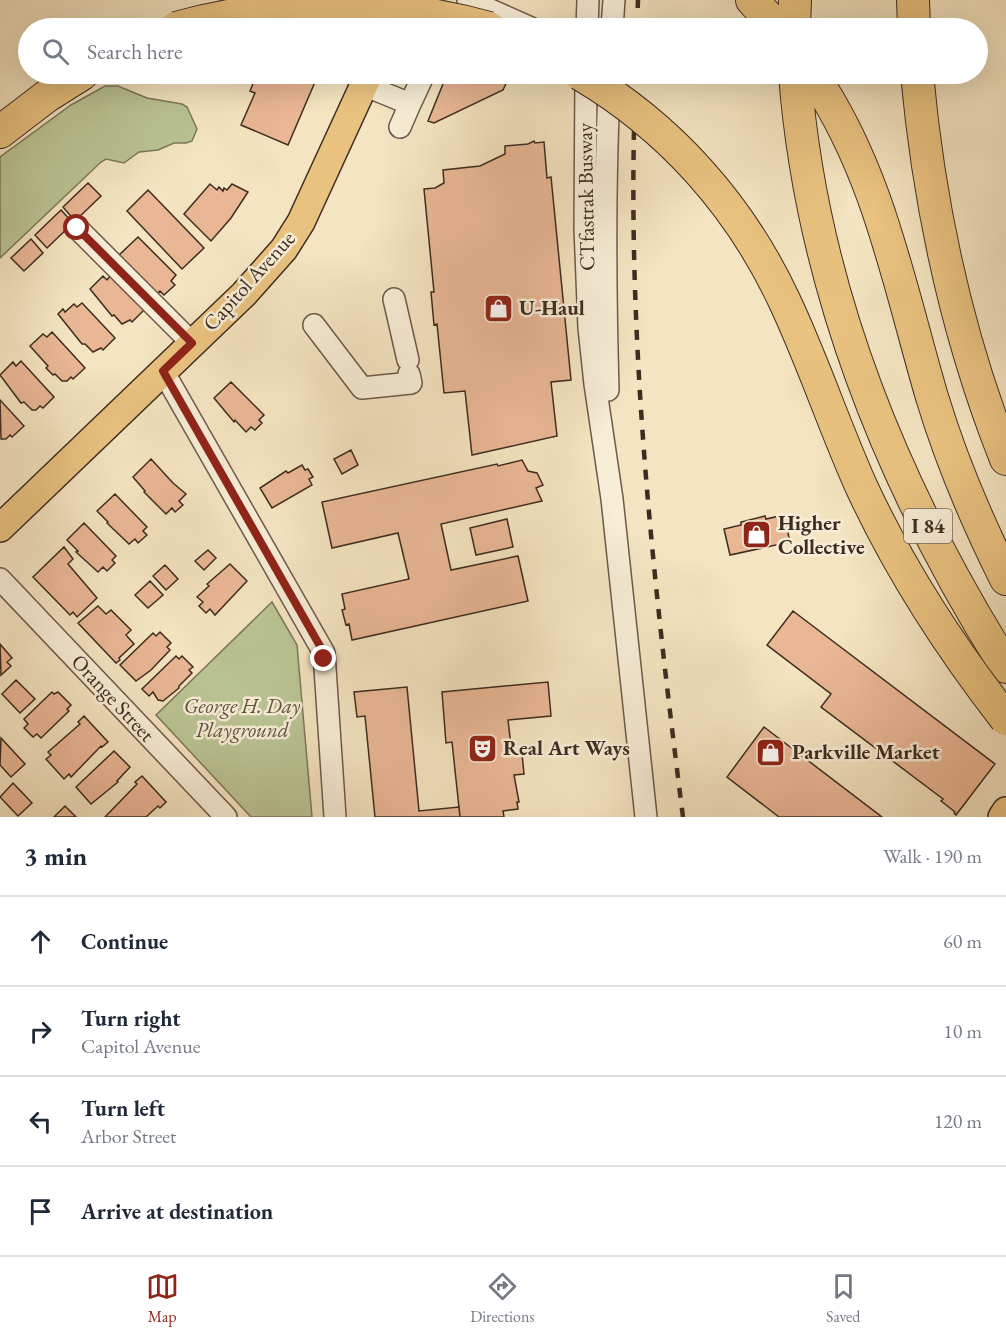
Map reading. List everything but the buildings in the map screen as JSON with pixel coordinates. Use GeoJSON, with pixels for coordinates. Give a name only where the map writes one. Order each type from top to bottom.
{"type":"FeatureCollection","features":[{"type":"Feature","properties":{"kind":"highway"},"geometry":{"type":"LineString","coordinates":[[752,0],[769,18]]}},
{"type":"Feature","properties":{"kind":"highway"},"geometry":{"type":"LineString","coordinates":[[794,18],[795,0]]}},
{"type":"Feature","properties":{"kind":"highway"},"geometry":{"type":"LineString","coordinates":[[913,0],[914,18]]}},
{"type":"Feature","properties":{"kind":"highway"},"geometry":{"type":"LineString","coordinates":[[207,18],[284,4],[332,2],[373,3],[416,8],[459,18]]}},
{"type":"Feature","properties":{"kind":"highway"},"geometry":{"type":"LineString","coordinates":[[0,132],[66,84]]}},
{"type":"Feature","properties":{"kind":"highway"},"geometry":{"type":"LineString","coordinates":[[595,84],[638,113],[678,148],[709,182],[744,230],[783,298],[853,468],[898,559],[943,634],[1006,719]]}},
{"type":"Feature","properties":{"kind":"highway","name":"I 84"},"geometry":{"type":"LineString","coordinates":[[796,84],[804,149],[820,239],[839,312],[862,379],[891,450],[920,511],[962,592],[1006,667]]}},
{"type":"Feature","properties":{"kind":"highway"},"geometry":{"type":"LineString","coordinates":[[818,84],[841,120],[865,171],[882,219],[946,440],[971,504],[1006,579]]}},
{"type":"Feature","properties":{"kind":"highway"},"geometry":{"type":"LineString","coordinates":[[918,84],[932,192],[959,313],[980,387],[1006,459]]}},
{"type":"Feature","properties":{"kind":"main road"},"geometry":{"type":"LineString","coordinates":[[394,18],[403,0]]}},
{"type":"Feature","properties":{"kind":"main road","name":"Capitol Avenue"},"geometry":{"type":"LineString","coordinates":[[0,528],[244,294],[288,242],[301,222],[364,84]]}},
{"type":"Feature","properties":{"kind":"main road"},"geometry":{"type":"LineString","coordinates":[[1002,817],[1006,812]]}},
{"type":"Feature","properties":{"kind":"street"},"geometry":{"type":"LineString","coordinates":[[388,0],[389,18]]}},
{"type":"Feature","properties":{"kind":"street"},"geometry":{"type":"LineString","coordinates":[[468,0],[508,18]]}},
{"type":"Feature","properties":{"kind":"street"},"geometry":{"type":"LineString","coordinates":[[587,18],[588,0]]}},
{"type":"Feature","properties":{"kind":"street"},"geometry":{"type":"LineString","coordinates":[[613,18],[614,0]]}},
{"type":"Feature","properties":{"kind":"street"},"geometry":{"type":"LineString","coordinates":[[375,84],[410,104]]}},
{"type":"Feature","properties":{"kind":"street"},"geometry":{"type":"LineString","coordinates":[[400,127],[419,84]]}},
{"type":"Feature","properties":{"kind":"street","name":"CTfastrak Busway"},"geometry":{"type":"LineString","coordinates":[[586,84],[585,205],[589,328],[612,499],[646,817]]}},
{"type":"Feature","properties":{"kind":"street","name":"CTfastrak Busway"},"geometry":{"type":"LineString","coordinates":[[609,84],[606,141],[605,268],[612,499]]}},
{"type":"Feature","properties":{"kind":"street"},"geometry":{"type":"LineString","coordinates":[[77,228],[192,343]]}},
{"type":"Feature","properties":{"kind":"street"},"geometry":{"type":"LineString","coordinates":[[314,325],[362,388],[411,383],[394,299]]}},
{"type":"Feature","properties":{"kind":"street"},"geometry":{"type":"LineString","coordinates":[[163,371],[324,653],[335,817]]}},
{"type":"Feature","properties":{"kind":"street","name":"Orange Street"},"geometry":{"type":"LineString","coordinates":[[0,579],[226,817]]}},
{"type":"Feature","properties":{"kind":"green space"},"geometry":{"type":"Polygon","coordinates":[[[105,86],[118,86],[147,98],[182,104],[187,107],[197,129],[192,141],[174,143],[158,150],[139,152],[124,163],[106,159],[101,162],[0,258],[0,157],[71,105],[105,86]]]}},
{"type":"Feature","properties":{"kind":"green space","name":"George H. Day Playground"},"geometry":{"type":"Polygon","coordinates":[[[272,602],[297,645],[312,817],[251,817],[156,715],[272,602]]]}},
{"type":"Feature","properties":{"kind":"railway"},"geometry":{"type":"LineString","coordinates":[[637,18],[638,0]]}},
{"type":"Feature","properties":{"kind":"railway"},"geometry":{"type":"LineString","coordinates":[[634,130],[635,302],[646,474],[662,646],[683,817]]}},
{"type":"Feature","properties":{"kind":"place","name":"U-Haul"},"geometry":{"type":"Point","coordinates":[498,308]}},
{"type":"Feature","properties":{"kind":"place","name":"Higher Collective"},"geometry":{"type":"Point","coordinates":[757,535]}},
{"type":"Feature","properties":{"kind":"place","name":"Real Art Ways"},"geometry":{"type":"Point","coordinates":[482,748]}},
{"type":"Feature","properties":{"kind":"place","name":"Parkville Market"},"geometry":{"type":"Point","coordinates":[771,752]}},
{"type":"Feature","properties":{"kind":"route"},"geometry":{"type":"LineString","coordinates":[[77,228],[192,343],[163,371],[324,653],[324,659]]}}]}
